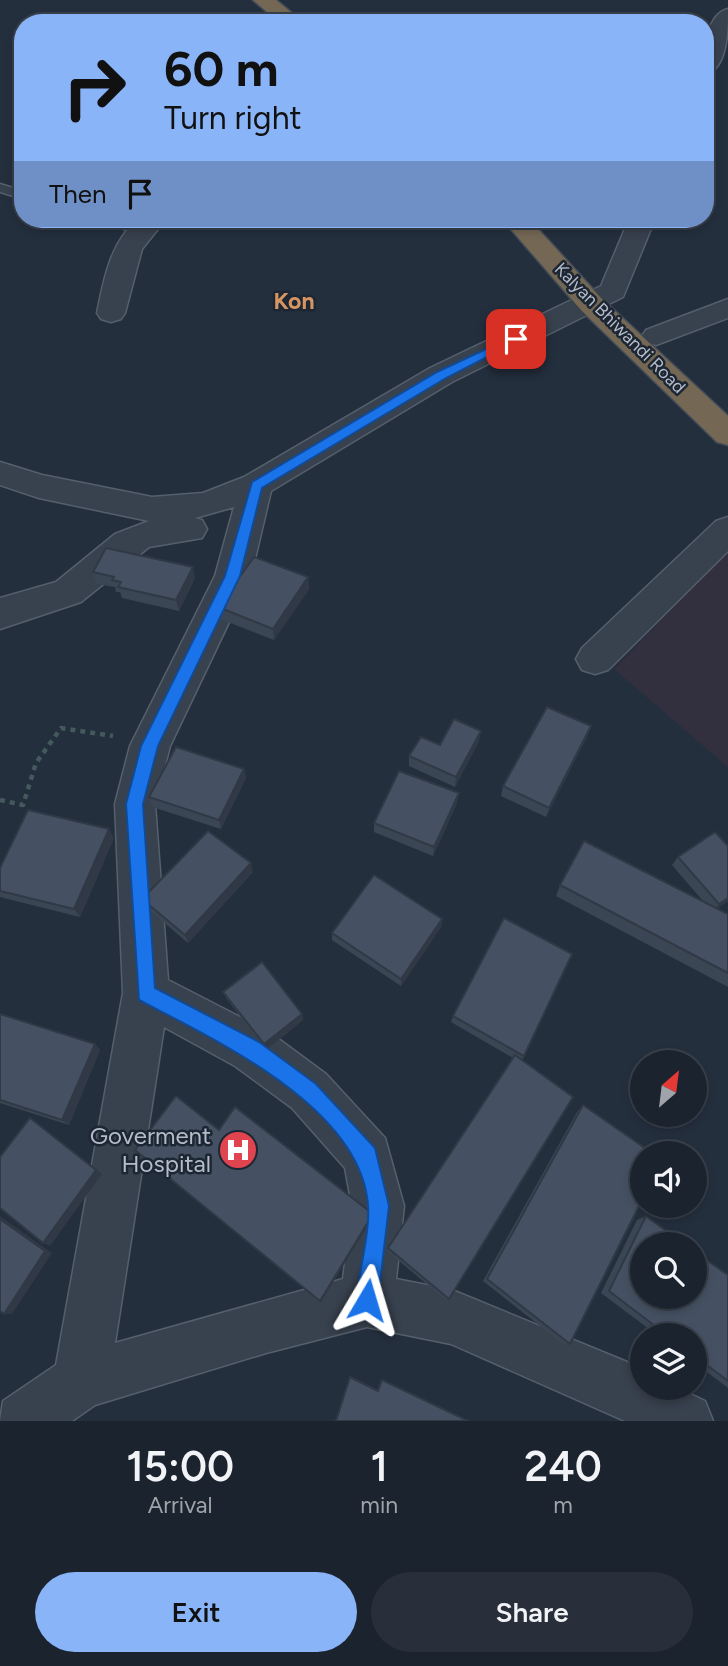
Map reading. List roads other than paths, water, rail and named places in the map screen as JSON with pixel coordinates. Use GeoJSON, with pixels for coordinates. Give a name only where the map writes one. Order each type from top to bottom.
{"type":"FeatureCollection","features":[{"type":"Feature","properties":{"kind":"highway"},"geometry":{"type":"LineString","coordinates":[[263,0],[292,14]]}},
{"type":"Feature","properties":{"kind":"highway","name":"Kalyan Bhiwandi Road"},"geometry":{"type":"LineString","coordinates":[[525,228],[602,297],[728,434]]}},
{"type":"Feature","properties":{"kind":"highway"},"geometry":{"type":"LineString","coordinates":[[551,228],[602,297],[656,336],[728,401]]}},
{"type":"Feature","properties":{"kind":"street"},"geometry":{"type":"LineString","coordinates":[[714,47],[728,15]]}},
{"type":"Feature","properties":{"kind":"street"},"geometry":{"type":"LineString","coordinates":[[111,313],[125,253],[142,228]]}},
{"type":"Feature","properties":{"kind":"street"},"geometry":{"type":"LineString","coordinates":[[0,472],[39,486],[152,509],[208,505],[256,485],[441,375],[602,297],[637,228]]}},
{"type":"Feature","properties":{"kind":"street"},"geometry":{"type":"LineString","coordinates":[[656,336],[728,308]]}},
{"type":"Feature","properties":{"kind":"street"},"geometry":{"type":"LineString","coordinates":[[81,1381],[146,993],[135,804],[150,746],[233,576],[256,485]]}},
{"type":"Feature","properties":{"kind":"street"},"geometry":{"type":"LineString","coordinates":[[0,615],[6,610],[64,594],[82,583],[124,543],[144,532],[162,528],[244,530]]}},
{"type":"Feature","properties":{"kind":"street"},"geometry":{"type":"LineString","coordinates":[[595,659],[728,530]]}},
{"type":"Feature","properties":{"kind":"street"},"geometry":{"type":"LineString","coordinates":[[146,993],[252,1049],[309,1091],[367,1156],[378,1206],[367,1300]]}},
{"type":"Feature","properties":{"kind":"street"},"geometry":{"type":"LineString","coordinates":[[23,1421],[81,1381],[266,1326],[367,1300],[452,1317],[607,1382],[685,1421]]}},
{"type":"Feature","properties":{"kind":"place","name":"Goverment Hospital"},"geometry":{"type":"Point","coordinates":[238,1150]}},
{"type":"Feature","properties":{"kind":"district","name":"Kon"},"geometry":{"type":"Point","coordinates":[294,301]}}]}
